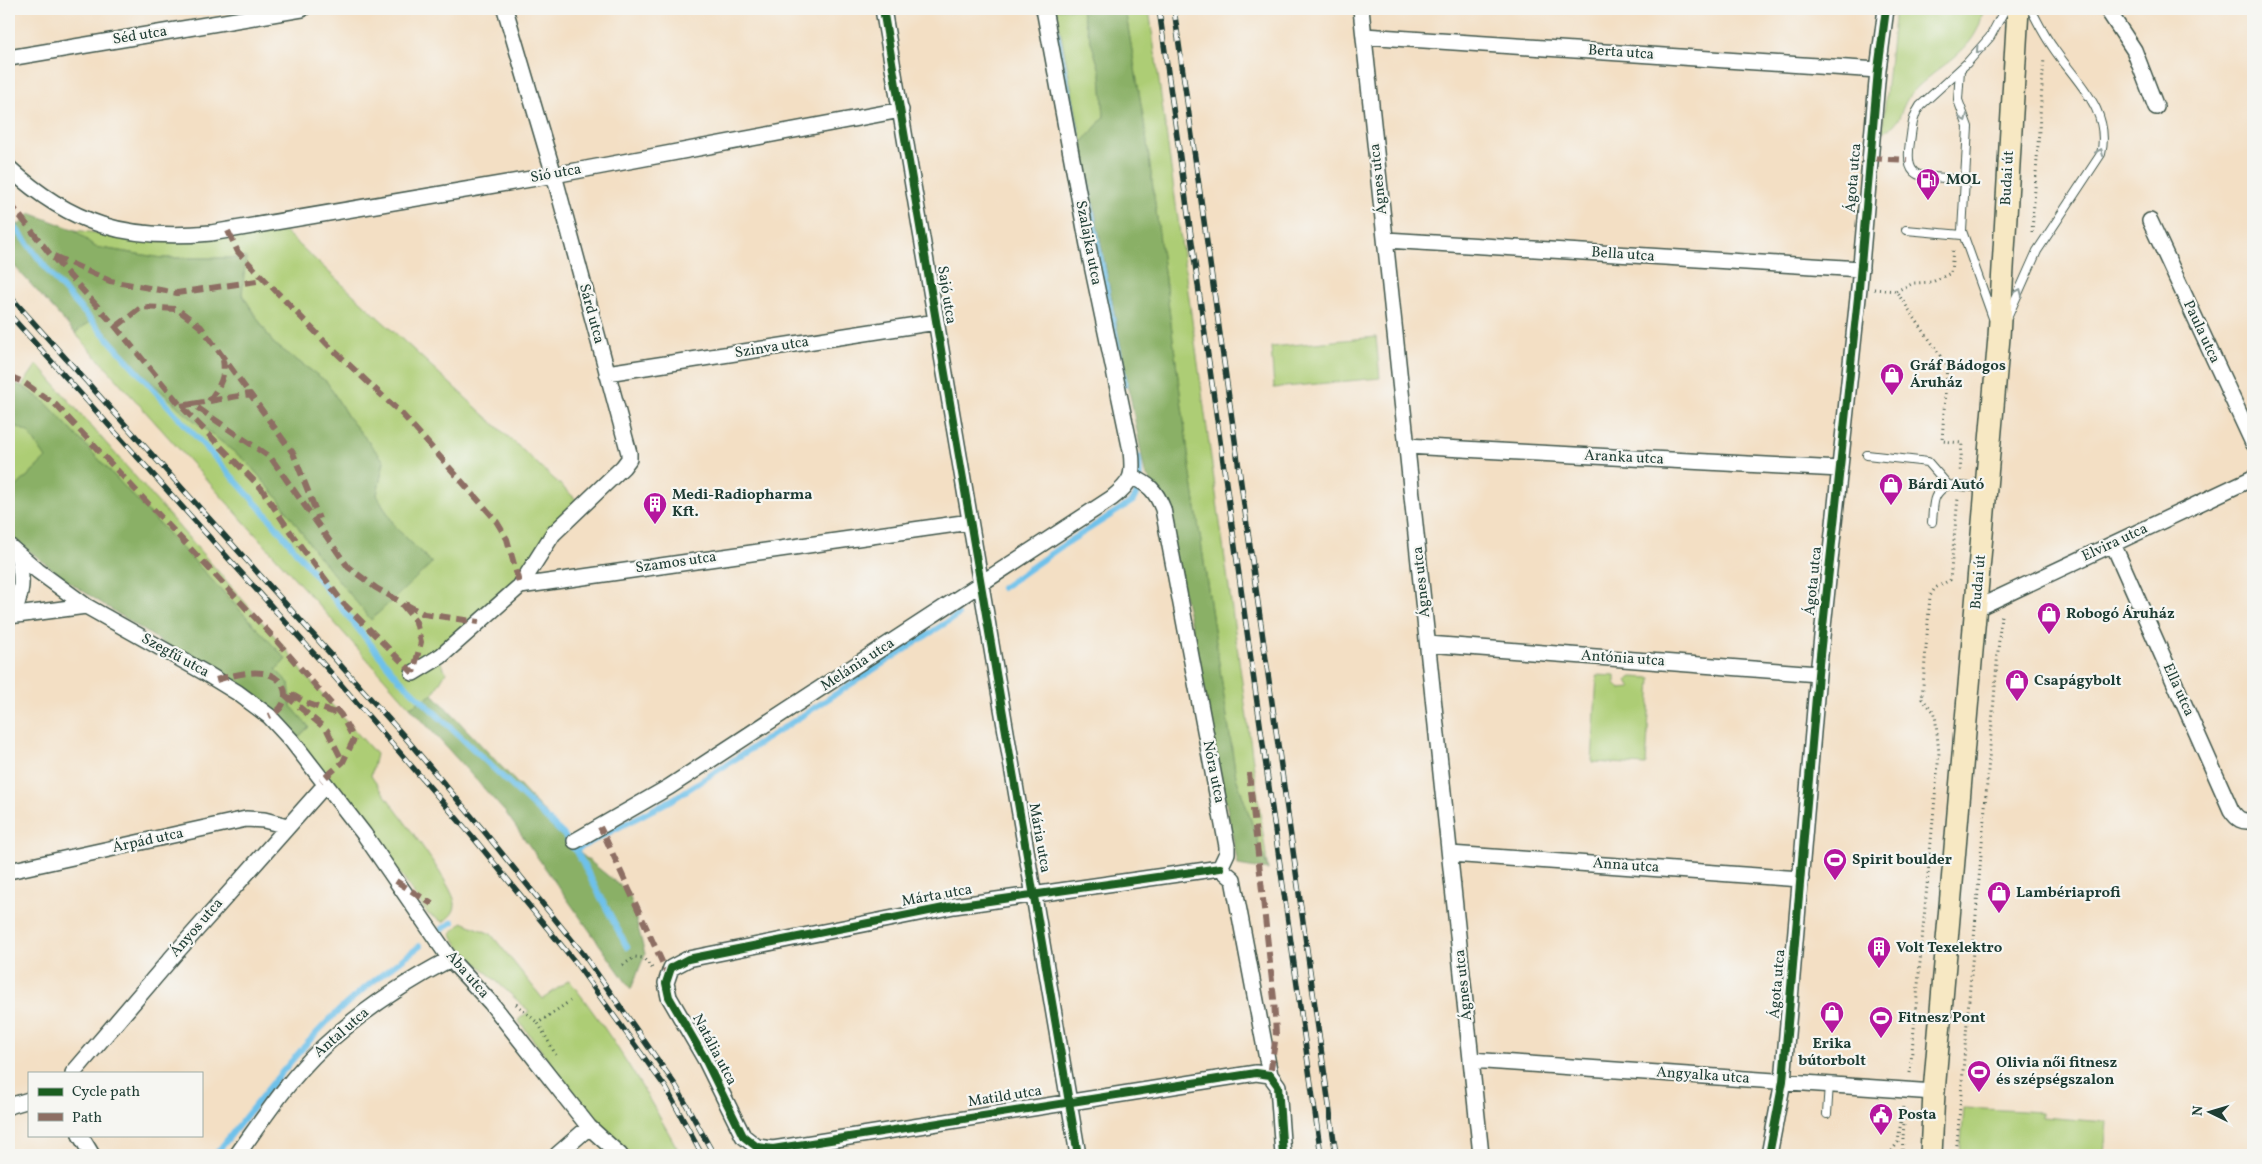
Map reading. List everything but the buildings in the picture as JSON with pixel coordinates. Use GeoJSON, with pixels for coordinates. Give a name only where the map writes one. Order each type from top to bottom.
{"type":"FeatureCollection","features":[{"type":"Feature","properties":{"kind":"main road","name":"Budai út"},"geometry":{"type":"LineString","coordinates":[[1931,1155],[1934,1092],[1999,336],[2018,9]]}},
{"type":"Feature","properties":{"kind":"main road"},"geometry":{"type":"LineString","coordinates":[[1920,1155],[1934,1092]]}},
{"type":"Feature","properties":{"kind":"street","name":"Séd utca"},"geometry":{"type":"LineString","coordinates":[[9,58],[302,9]]}},
{"type":"Feature","properties":{"kind":"street","name":"Sárd utca"},"geometry":{"type":"LineString","coordinates":[[504,9],[554,175],[629,459],[554,534],[520,586]]}},
{"type":"Feature","properties":{"kind":"street","name":"Sajó utca"},"geometry":{"type":"LineString","coordinates":[[883,9],[980,585]]}},
{"type":"Feature","properties":{"kind":"street","name":"Szalajka utca"},"geometry":{"type":"LineString","coordinates":[[1044,9],[1090,256],[1131,451],[1139,479]]}},
{"type":"Feature","properties":{"kind":"street","name":"Ágnes utca"},"geometry":{"type":"LineString","coordinates":[[1361,9],[1481,1155]]}},
{"type":"Feature","properties":{"kind":"street","name":"Ágota utca"},"geometry":{"type":"LineString","coordinates":[[1769,1155],[1783,1081],[1818,674],[1859,288],[1878,70],[1886,9]]}},
{"type":"Feature","properties":{"kind":"street"},"geometry":{"type":"LineString","coordinates":[[2107,9],[2134,50],[2156,106]]}},
{"type":"Feature","properties":{"kind":"street","name":"Berta utca"},"geometry":{"type":"LineString","coordinates":[[1364,36],[1878,70]]}},
{"type":"Feature","properties":{"kind":"street","name":"Sió utca"},"geometry":{"type":"LineString","coordinates":[[9,168],[45,197],[82,219],[104,227],[150,236],[174,237],[210,234],[554,175],[901,110]]}},
{"type":"Feature","properties":{"kind":"street","name":"Paula utca"},"geometry":{"type":"LineString","coordinates":[[2150,221],[2253,443]]}},
{"type":"Feature","properties":{"kind":"street","name":"Bella utca"},"geometry":{"type":"LineString","coordinates":[[1386,240],[1860,270]]}},
{"type":"Feature","properties":{"kind":"street","name":"Szinva utca"},"geometry":{"type":"LineString","coordinates":[[607,373],[936,322]]}},
{"type":"Feature","properties":{"kind":"street","name":"Aranka utca"},"geometry":{"type":"LineString","coordinates":[[1407,446],[1840,469]]}},
{"type":"Feature","properties":{"kind":"street","name":"Elvira utca"},"geometry":{"type":"LineString","coordinates":[[1977,608],[2253,478]]}},
{"type":"Feature","properties":{"kind":"street","name":"Melánia utca"},"geometry":{"type":"LineString","coordinates":[[575,841],[669,787],[980,585],[1139,479]]}},
{"type":"Feature","properties":{"kind":"street","name":"Nóra utca"},"geometry":{"type":"LineString","coordinates":[[1139,479],[1158,495],[1163,508],[1227,846],[1227,854],[1220,868]]}},
{"type":"Feature","properties":{"kind":"street","name":"Szamos utca"},"geometry":{"type":"LineString","coordinates":[[520,586],[970,522]]}},
{"type":"Feature","properties":{"kind":"street","name":"Ella utca"},"geometry":{"type":"LineString","coordinates":[[2113,544],[2231,810],[2237,818],[2246,822],[2253,820]]}},
{"type":"Feature","properties":{"kind":"street"},"geometry":{"type":"LineString","coordinates":[[10,616],[19,601],[22,584],[13,551]]}},
{"type":"Feature","properties":{"kind":"street","name":"Szegfű utca"},"geometry":{"type":"LineString","coordinates":[[13,551],[86,606],[238,693],[269,716],[292,740],[325,786]]}},
{"type":"Feature","properties":{"kind":"street","name":"Mária utca"},"geometry":{"type":"LineString","coordinates":[[980,585],[1035,895],[1078,1155]]}},
{"type":"Feature","properties":{"kind":"street"},"geometry":{"type":"LineString","coordinates":[[413,673],[441,656],[520,586]]}},
{"type":"Feature","properties":{"kind":"street"},"geometry":{"type":"LineString","coordinates":[[10,616],[86,606]]}},
{"type":"Feature","properties":{"kind":"street","name":"Antónia utca"},"geometry":{"type":"LineString","coordinates":[[1428,644],[1818,674]]}},
{"type":"Feature","properties":{"kind":"street","name":"Ányos utca"},"geometry":{"type":"LineString","coordinates":[[74,1072],[325,786]]}},
{"type":"Feature","properties":{"kind":"street","name":"Aba utca"},"geometry":{"type":"LineString","coordinates":[[325,786],[364,834],[450,959],[491,1003],[589,1127],[620,1155]]}},
{"type":"Feature","properties":{"kind":"street","name":"Árpád utca"},"geometry":{"type":"LineString","coordinates":[[9,871],[246,819],[264,820],[288,826]]}},
{"type":"Feature","properties":{"kind":"street","name":"Anna utca"},"geometry":{"type":"LineString","coordinates":[[1450,854],[1801,879]]}},
{"type":"Feature","properties":{"kind":"street"},"geometry":{"type":"LineString","coordinates":[[1220,868],[1233,879],[1272,1077],[1278,1086],[1283,1155]]}},
{"type":"Feature","properties":{"kind":"street","name":"Márta utca"},"geometry":{"type":"LineString","coordinates":[[667,979],[671,968],[688,959],[944,908],[1220,868]]}},
{"type":"Feature","properties":{"kind":"street","name":"Antal utca"},"geometry":{"type":"LineString","coordinates":[[236,1155],[322,1048],[410,980],[450,959]]}},
{"type":"Feature","properties":{"kind":"street","name":"Natália utca"},"geometry":{"type":"LineString","coordinates":[[667,979],[670,997],[705,1059],[743,1136]]}},
{"type":"Feature","properties":{"kind":"street","name":"Angyalka utca"},"geometry":{"type":"LineString","coordinates":[[1471,1060],[1934,1092]]}},
{"type":"Feature","properties":{"kind":"street","name":"Matild utca"},"geometry":{"type":"LineString","coordinates":[[743,1136],[757,1147],[773,1149],[1256,1073],[1272,1077]]}},
{"type":"Feature","properties":{"kind":"street"},"geometry":{"type":"LineString","coordinates":[[9,1106],[28,1100]]}},
{"type":"Feature","properties":{"kind":"street"},"geometry":{"type":"LineString","coordinates":[[558,1155],[589,1127]]}},
{"type":"Feature","properties":{"kind":"street"},"geometry":{"type":"LineString","coordinates":[[81,1136],[92,1155]]}},
{"type":"Feature","properties":{"kind":"lane"},"geometry":{"type":"LineString","coordinates":[[1965,183],[1952,177],[1915,174],[1909,168],[1907,160],[1914,114],[1920,106],[1960,70],[1990,37],[2005,9]]}},
{"type":"Feature","properties":{"kind":"lane"},"geometry":{"type":"LineString","coordinates":[[1999,336],[2037,251],[2101,154],[2104,140],[2101,120],[2093,101],[2046,36],[2032,9]]}},
{"type":"Feature","properties":{"kind":"lane"},"geometry":{"type":"LineString","coordinates":[[1960,70],[1958,100],[1968,127],[1962,234],[1999,336]]}},
{"type":"Feature","properties":{"kind":"lane"},"geometry":{"type":"LineString","coordinates":[[1906,230],[1962,234]]}},
{"type":"Feature","properties":{"kind":"lane"},"geometry":{"type":"LineString","coordinates":[[1867,455],[1928,462],[1948,484],[1986,488]]}},
{"type":"Feature","properties":{"kind":"lane"},"geometry":{"type":"LineString","coordinates":[[1932,522],[1935,495],[1938,490],[1948,484]]}},
{"type":"Feature","properties":{"kind":"lane"},"geometry":{"type":"LineString","coordinates":[[1827,1114],[1829,1084]]}},
{"type":"Feature","properties":{"kind":"lane"},"geometry":{"type":"LineString","coordinates":[[1769,1155],[1778,1155]]}},
{"type":"Feature","properties":{"kind":"path"},"geometry":{"type":"LineString","coordinates":[[2030,267],[2046,36]]}},
{"type":"Feature","properties":{"kind":"path"},"geometry":{"type":"LineString","coordinates":[[1859,288],[1896,291],[1914,283],[1932,282],[1951,273],[1953,234]]}},
{"type":"Feature","properties":{"kind":"path"},"geometry":{"type":"LineString","coordinates":[[1896,291],[1947,365],[1942,441],[1962,443],[1950,580],[1935,588],[1930,596],[1922,699],[1935,713],[1939,753],[1909,1090],[1904,1102],[1906,1112],[1902,1155]]}},
{"type":"Feature","properties":{"kind":"path"},"geometry":{"type":"LineString","coordinates":[[1956,1155],[2002,596]]}},
{"type":"Feature","properties":{"kind":"path"},"geometry":{"type":"LineString","coordinates":[[624,965],[634,957],[643,958],[662,985],[667,979]]}},
{"type":"Feature","properties":{"kind":"path"},"geometry":{"type":"LineString","coordinates":[[558,1058],[538,1023],[570,1001]]}},
{"type":"Feature","properties":{"kind":"path"},"geometry":{"type":"LineString","coordinates":[[1889,1155],[1898,1142],[1902,1108]]}},
{"type":"Feature","properties":{"kind":"green space"},"geometry":{"type":"Polygon","coordinates":[[[1056,9],[1081,9],[1101,74],[1104,117],[1082,143],[1056,9]]]}},
{"type":"Feature","properties":{"kind":"green space"},"geometry":{"type":"Polygon","coordinates":[[[1081,9],[1125,9],[1145,128],[1191,475],[1236,777],[1268,870],[1238,865],[1193,633],[1159,493],[1145,473],[1082,143],[1104,117],[1101,74],[1081,9]]]}},
{"type":"Feature","properties":{"kind":"green space"},"geometry":{"type":"Polygon","coordinates":[[[1125,9],[1149,9],[1268,870],[1236,777],[1191,475],[1145,128],[1125,9]]]}},
{"type":"Feature","properties":{"kind":"green space"},"geometry":{"type":"Polygon","coordinates":[[[1895,9],[1983,9],[1980,24],[1974,36],[1965,47],[1911,94],[1894,125],[1882,132],[1895,9]]]}},
{"type":"Feature","properties":{"kind":"green space"},"geometry":{"type":"Polygon","coordinates":[[[30,213],[75,230],[95,247],[162,258],[246,258],[242,294],[273,343],[327,382],[348,417],[384,461],[377,495],[396,528],[432,563],[371,620],[316,553],[277,497],[247,462],[186,414],[136,368],[93,319],[75,333],[9,260],[9,220],[19,225],[30,213]]]}},
{"type":"Feature","properties":{"kind":"green space"},"geometry":{"type":"Polygon","coordinates":[[[282,229],[578,501],[514,584],[437,655],[446,672],[433,694],[410,707],[75,333],[92,319],[136,368],[186,414],[247,462],[277,497],[432,563],[396,528],[377,495],[384,461],[348,417],[327,382],[273,343],[242,294],[245,258],[162,258],[95,247],[75,230],[132,238],[184,242],[282,229]]]}},
{"type":"Feature","properties":{"kind":"green space"},"geometry":{"type":"Polygon","coordinates":[[[1376,337],[1380,378],[1274,388],[1271,347],[1376,337]]]}},
{"type":"Feature","properties":{"kind":"green space"},"geometry":{"type":"Polygon","coordinates":[[[37,364],[290,654],[305,675],[376,754],[371,776],[433,861],[452,894],[455,904],[454,910],[443,922],[428,914],[376,839],[296,739],[309,727],[291,706],[289,683],[276,670],[286,659],[46,403],[22,386],[37,364]]]}},
{"type":"Feature","properties":{"kind":"green space"},"geometry":{"type":"Polygon","coordinates":[[[9,381],[22,386],[46,403],[286,659],[276,670],[289,683],[291,706],[309,727],[296,739],[154,637],[69,582],[9,535],[9,494],[46,458],[28,432],[9,423],[9,381]]]}},
{"type":"Feature","properties":{"kind":"green space"},"geometry":{"type":"Polygon","coordinates":[[[9,423],[28,432],[46,458],[9,494],[9,423]]]}},
{"type":"Feature","properties":{"kind":"green space"},"geometry":{"type":"Polygon","coordinates":[[[1597,675],[1615,676],[1615,683],[1620,689],[1631,688],[1627,680],[1632,677],[1651,678],[1646,765],[1592,762],[1597,675]]]}},
{"type":"Feature","properties":{"kind":"green space"},"geometry":{"type":"Polygon","coordinates":[[[433,694],[565,834],[581,854],[629,893],[645,954],[631,989],[506,813],[410,707],[433,694]]]}},
{"type":"Feature","properties":{"kind":"green space"},"geometry":{"type":"Polygon","coordinates":[[[462,922],[491,934],[543,999],[569,980],[600,1022],[628,1065],[681,1155],[632,1155],[594,1120],[518,1020],[529,1011],[459,947],[451,934],[462,922]]]}},
{"type":"Feature","properties":{"kind":"green space"},"geometry":{"type":"Polygon","coordinates":[[[1964,1108],[2042,1112],[2042,1117],[2107,1122],[2104,1155],[1960,1155],[1964,1108]]]}},
{"type":"Feature","properties":{"kind":"waterway"},"geometry":{"type":"LineString","coordinates":[[1052,9],[1125,385]]}},
{"type":"Feature","properties":{"kind":"waterway"},"geometry":{"type":"LineString","coordinates":[[9,219],[55,280],[271,520],[396,676],[564,835],[579,856],[627,947]]}},
{"type":"Feature","properties":{"kind":"waterway"},"geometry":{"type":"LineString","coordinates":[[1002,588],[1059,548],[1133,501],[1140,480],[1138,457]]}},
{"type":"Feature","properties":{"kind":"waterway"},"geometry":{"type":"LineString","coordinates":[[575,850],[675,798],[958,615]]}},
{"type":"Feature","properties":{"kind":"waterway"},"geometry":{"type":"LineString","coordinates":[[442,929],[453,922]]}},
{"type":"Feature","properties":{"kind":"waterway"},"geometry":{"type":"LineString","coordinates":[[215,1155],[256,1103],[328,1021],[361,991],[420,946]]}},
{"type":"Feature","properties":{"kind":"railway"},"geometry":{"type":"LineString","coordinates":[[1159,9],[1321,1155]]}},
{"type":"Feature","properties":{"kind":"railway"},"geometry":{"type":"LineString","coordinates":[[1174,9],[1336,1155]]}},
{"type":"Feature","properties":{"kind":"railway"},"geometry":{"type":"LineString","coordinates":[[9,295],[404,736],[483,830],[584,955],[676,1086],[714,1155]]}},
{"type":"Feature","properties":{"kind":"railway"},"geometry":{"type":"LineString","coordinates":[[9,314],[325,666],[472,836],[575,962],[666,1088],[702,1155]]}},
{"type":"Feature","properties":{"kind":"marked path"},"geometry":{"type":"LineString","coordinates":[[1870,158],[1907,160]]}},
{"type":"Feature","properties":{"kind":"marked path"},"geometry":{"type":"LineString","coordinates":[[9,202],[50,254],[116,327],[181,406],[261,488],[293,536],[344,604],[413,673]]}},
{"type":"Feature","properties":{"kind":"marked path"},"geometry":{"type":"LineString","coordinates":[[228,231],[238,252],[329,346],[402,414],[495,519],[507,539],[520,586]]}},
{"type":"Feature","properties":{"kind":"marked path"},"geometry":{"type":"LineString","coordinates":[[54,256],[110,281],[177,293],[264,280]]}},
{"type":"Feature","properties":{"kind":"marked path"},"geometry":{"type":"LineString","coordinates":[[116,327],[142,307],[177,309],[201,327],[250,394]]}},
{"type":"Feature","properties":{"kind":"marked path"},"geometry":{"type":"LineString","coordinates":[[209,401],[221,382],[224,366],[223,360]]}},
{"type":"Feature","properties":{"kind":"marked path"},"geometry":{"type":"LineString","coordinates":[[9,376],[23,382],[56,405],[275,639],[341,715],[354,739],[343,762],[321,781]]}},
{"type":"Feature","properties":{"kind":"marked path"},"geometry":{"type":"LineString","coordinates":[[192,404],[250,394],[293,453],[319,519]]}},
{"type":"Feature","properties":{"kind":"marked path"},"geometry":{"type":"LineString","coordinates":[[181,406],[192,404],[271,458],[348,567],[376,588],[399,601],[416,622],[421,642],[413,673]]}},
{"type":"Feature","properties":{"kind":"marked path"},"geometry":{"type":"LineString","coordinates":[[405,604],[424,614],[479,622]]}},
{"type":"Feature","properties":{"kind":"marked path"},"geometry":{"type":"LineString","coordinates":[[216,680],[239,674],[263,673],[271,675],[282,685],[285,699],[277,711],[269,716]]}},
{"type":"Feature","properties":{"kind":"marked path"},"geometry":{"type":"LineString","coordinates":[[291,694],[306,703],[341,715]]}},
{"type":"Feature","properties":{"kind":"marked path"},"geometry":{"type":"LineString","coordinates":[[285,695],[327,730],[343,762]]}},
{"type":"Feature","properties":{"kind":"marked path"},"geometry":{"type":"LineString","coordinates":[[1249,773],[1274,999],[1276,1035],[1270,1075]]}},
{"type":"Feature","properties":{"kind":"marked path"},"geometry":{"type":"LineString","coordinates":[[600,827],[603,833]]}},
{"type":"Feature","properties":{"kind":"marked path"},"geometry":{"type":"LineString","coordinates":[[605,837],[668,975]]}},
{"type":"Feature","properties":{"kind":"marked path"},"geometry":{"type":"LineString","coordinates":[[396,881],[432,904]]}},
{"type":"Feature","properties":{"kind":"cycle path"},"geometry":{"type":"LineString","coordinates":[[883,9],[1078,1155]]}},
{"type":"Feature","properties":{"kind":"cycle path"},"geometry":{"type":"LineString","coordinates":[[1769,1155],[1783,1081],[1818,674],[1859,288],[1878,70],[1886,9]]}},
{"type":"Feature","properties":{"kind":"cycle path"},"geometry":{"type":"LineString","coordinates":[[1220,868],[954,906],[688,959],[671,968],[666,983],[669,997],[705,1059],[743,1136],[757,1147],[773,1149],[1256,1073],[1270,1075],[1278,1086],[1283,1155]]}},
{"type":"Feature","properties":{"kind":"place","name":"MOL"},"geometry":{"type":"Point","coordinates":[1928,201]}},
{"type":"Feature","properties":{"kind":"place","name":"Gráf Bádogos Áruház"},"geometry":{"type":"Point","coordinates":[1892,396]}},
{"type":"Feature","properties":{"kind":"place","name":"Bárdi Autó"},"geometry":{"type":"Point","coordinates":[1891,506]}},
{"type":"Feature","properties":{"kind":"place","name":"Medi-Radiopharma Kft."},"geometry":{"type":"Point","coordinates":[655,525]}},
{"type":"Feature","properties":{"kind":"place","name":"Robogó Áruház"},"geometry":{"type":"Point","coordinates":[2049,635]}},
{"type":"Feature","properties":{"kind":"place","name":"Csapágybolt"},"geometry":{"type":"Point","coordinates":[2017,702]}},
{"type":"Feature","properties":{"kind":"place","name":"Spirit boulder"},"geometry":{"type":"Point","coordinates":[1835,881]}},
{"type":"Feature","properties":{"kind":"place","name":"Lambériaprofi"},"geometry":{"type":"Point","coordinates":[1999,914]}},
{"type":"Feature","properties":{"kind":"place","name":"Volt Texelektro"},"geometry":{"type":"Point","coordinates":[1879,969]}},
{"type":"Feature","properties":{"kind":"place","name":"Erika bútorbolt"},"geometry":{"type":"Point","coordinates":[1832,1034]}},
{"type":"Feature","properties":{"kind":"place","name":"Fitnesz Pont"},"geometry":{"type":"Point","coordinates":[1881,1039]}},
{"type":"Feature","properties":{"kind":"place","name":"Olivia női fitnesz és szépségszalon"},"geometry":{"type":"Point","coordinates":[1979,1093]}},
{"type":"Feature","properties":{"kind":"place","name":"Posta"},"geometry":{"type":"Point","coordinates":[1881,1136]}}]}
